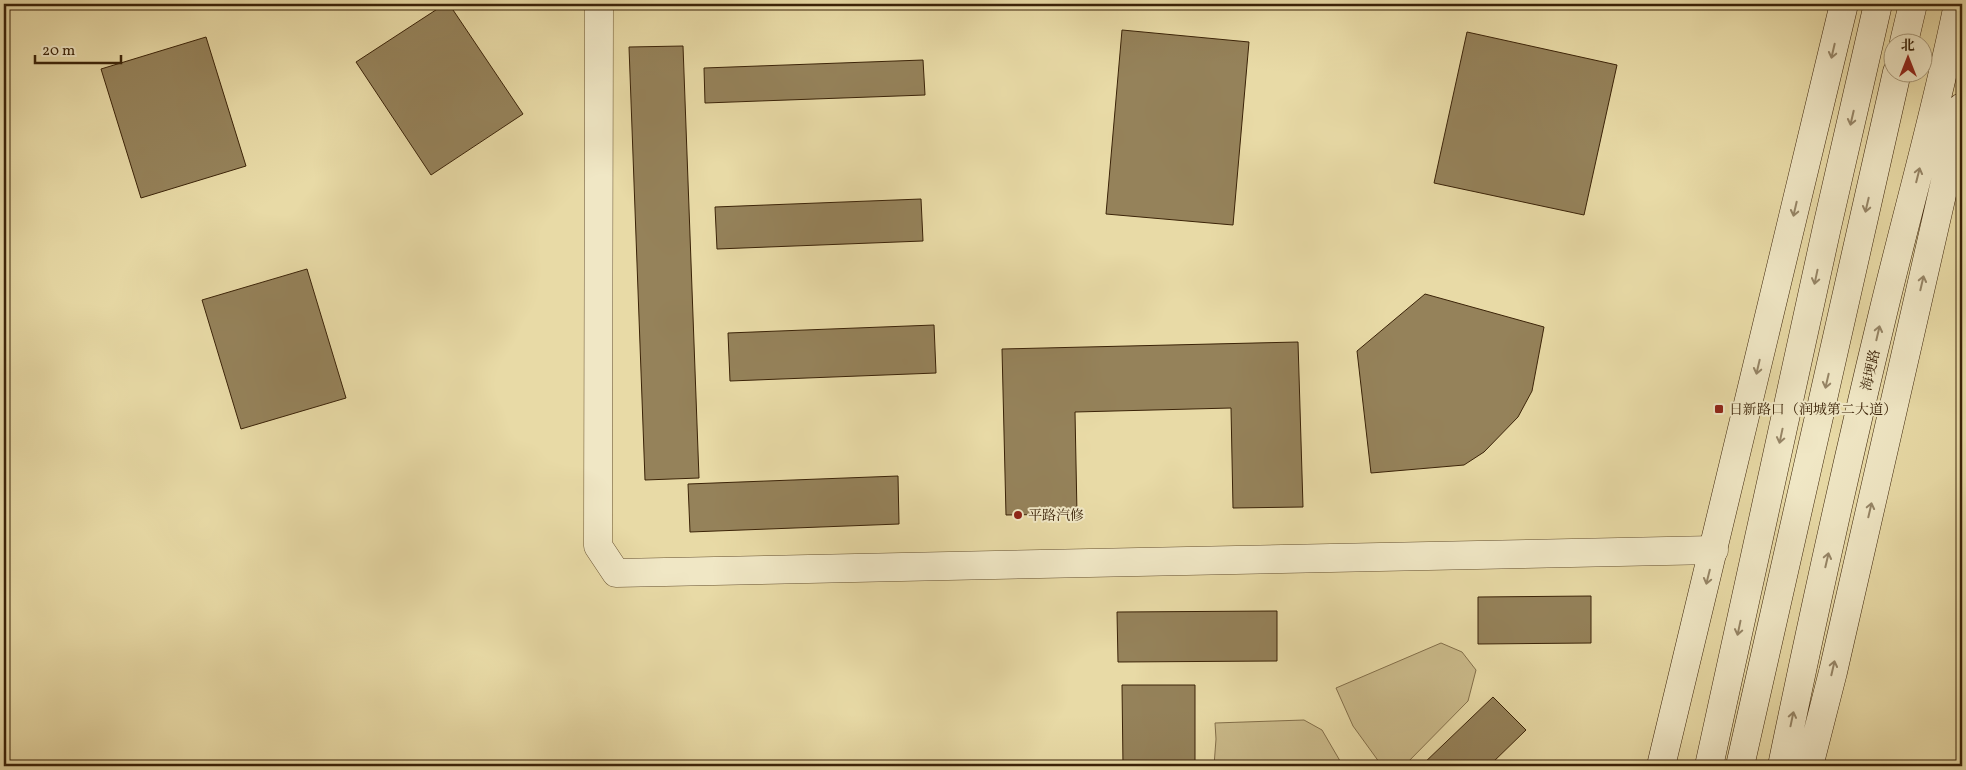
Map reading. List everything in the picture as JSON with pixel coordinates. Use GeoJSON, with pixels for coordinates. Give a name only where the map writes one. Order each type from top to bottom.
{"type":"FeatureCollection","features":[{"type":"Feature","properties":{"kind":"main road"},"geometry":{"type":"LineString","coordinates":[[599,4],[598,546],[616,573],[1714,550]]}},
{"type":"Feature","properties":{"kind":"main road"},"geometry":{"type":"LineString","coordinates":[[1661,766],[1844,4]]}},
{"type":"Feature","properties":{"kind":"main road"},"geometry":{"type":"LineString","coordinates":[[1709,766],[1878,4]]}},
{"type":"Feature","properties":{"kind":"main road"},"geometry":{"type":"LineString","coordinates":[[1906,32],[1913,4]]}},
{"type":"Feature","properties":{"kind":"main road","name":"海埂路"},"geometry":{"type":"LineString","coordinates":[[1782,766],[1880,326],[1946,68],[1958,4]]}},
{"type":"Feature","properties":{"kind":"main road"},"geometry":{"type":"LineString","coordinates":[[1740,766],[1895,82]]}},
{"type":"Feature","properties":{"kind":"main road"},"geometry":{"type":"LineString","coordinates":[[1809,766],[1962,107]]}},
{"type":"Feature","properties":{"kind":"shaded area"},"geometry":{"type":"Polygon","coordinates":[[[1441,643],[1462,652],[1476,670],[1468,701],[1404,766],[1382,766],[1353,726],[1336,688],[1441,643]]]}},
{"type":"Feature","properties":{"kind":"shaded area"},"geometry":{"type":"Polygon","coordinates":[[[1304,720],[1322,730],[1343,766],[1214,766],[1215,723],[1304,720]]]}},
{"type":"Feature","properties":{"kind":"building"},"geometry":{"type":"Polygon","coordinates":[[[445,4],[449,4],[523,114],[431,175],[356,62],[445,4]]]}},
{"type":"Feature","properties":{"kind":"building"},"geometry":{"type":"Polygon","coordinates":[[[1122,30],[1249,42],[1233,225],[1106,214],[1122,30]]]}},
{"type":"Feature","properties":{"kind":"building"},"geometry":{"type":"Polygon","coordinates":[[[1467,32],[1617,65],[1584,215],[1434,183],[1467,32]]]}},
{"type":"Feature","properties":{"kind":"building"},"geometry":{"type":"Polygon","coordinates":[[[206,37],[246,166],[141,198],[101,69],[206,37]]]}},
{"type":"Feature","properties":{"kind":"building"},"geometry":{"type":"Polygon","coordinates":[[[683,46],[699,478],[645,480],[629,47],[683,46]]]}},
{"type":"Feature","properties":{"kind":"building"},"geometry":{"type":"Polygon","coordinates":[[[923,60],[925,95],[705,103],[704,68],[923,60]]]}},
{"type":"Feature","properties":{"kind":"building"},"geometry":{"type":"Polygon","coordinates":[[[921,199],[923,241],[717,249],[715,207],[921,199]]]}},
{"type":"Feature","properties":{"kind":"building"},"geometry":{"type":"Polygon","coordinates":[[[307,269],[346,398],[241,429],[202,300],[307,269]]]}},
{"type":"Feature","properties":{"kind":"building"},"geometry":{"type":"Polygon","coordinates":[[[1425,294],[1544,327],[1532,391],[1518,417],[1484,452],[1464,465],[1371,473],[1357,351],[1425,294]]]}},
{"type":"Feature","properties":{"kind":"building"},"geometry":{"type":"Polygon","coordinates":[[[934,325],[936,373],[730,381],[728,333],[934,325]]]}},
{"type":"Feature","properties":{"kind":"building"},"geometry":{"type":"Polygon","coordinates":[[[1298,342],[1303,507],[1233,508],[1231,408],[1075,412],[1077,514],[1006,515],[1002,349],[1298,342]]]}},
{"type":"Feature","properties":{"kind":"building"},"geometry":{"type":"Polygon","coordinates":[[[898,476],[899,524],[690,532],[688,484],[898,476]]]}},
{"type":"Feature","properties":{"kind":"building"},"geometry":{"type":"Polygon","coordinates":[[[1591,596],[1591,643],[1478,644],[1478,597],[1591,596]]]}},
{"type":"Feature","properties":{"kind":"building"},"geometry":{"type":"Polygon","coordinates":[[[1277,611],[1277,661],[1118,662],[1117,612],[1277,611]]]}},
{"type":"Feature","properties":{"kind":"building"},"geometry":{"type":"Polygon","coordinates":[[[1122,685],[1195,685],[1195,766],[1123,766],[1122,685]]]}},
{"type":"Feature","properties":{"kind":"building"},"geometry":{"type":"Polygon","coordinates":[[[1493,697],[1526,730],[1489,766],[1421,766],[1493,697]]]}},
{"type":"Feature","properties":{"kind":"place","name":"日新路口（润城第二大道）"},"geometry":{"type":"Point","coordinates":[1719,409]}},
{"type":"Feature","properties":{"kind":"place","name":"平路汽修"},"geometry":{"type":"Point","coordinates":[1018,515]}}]}
